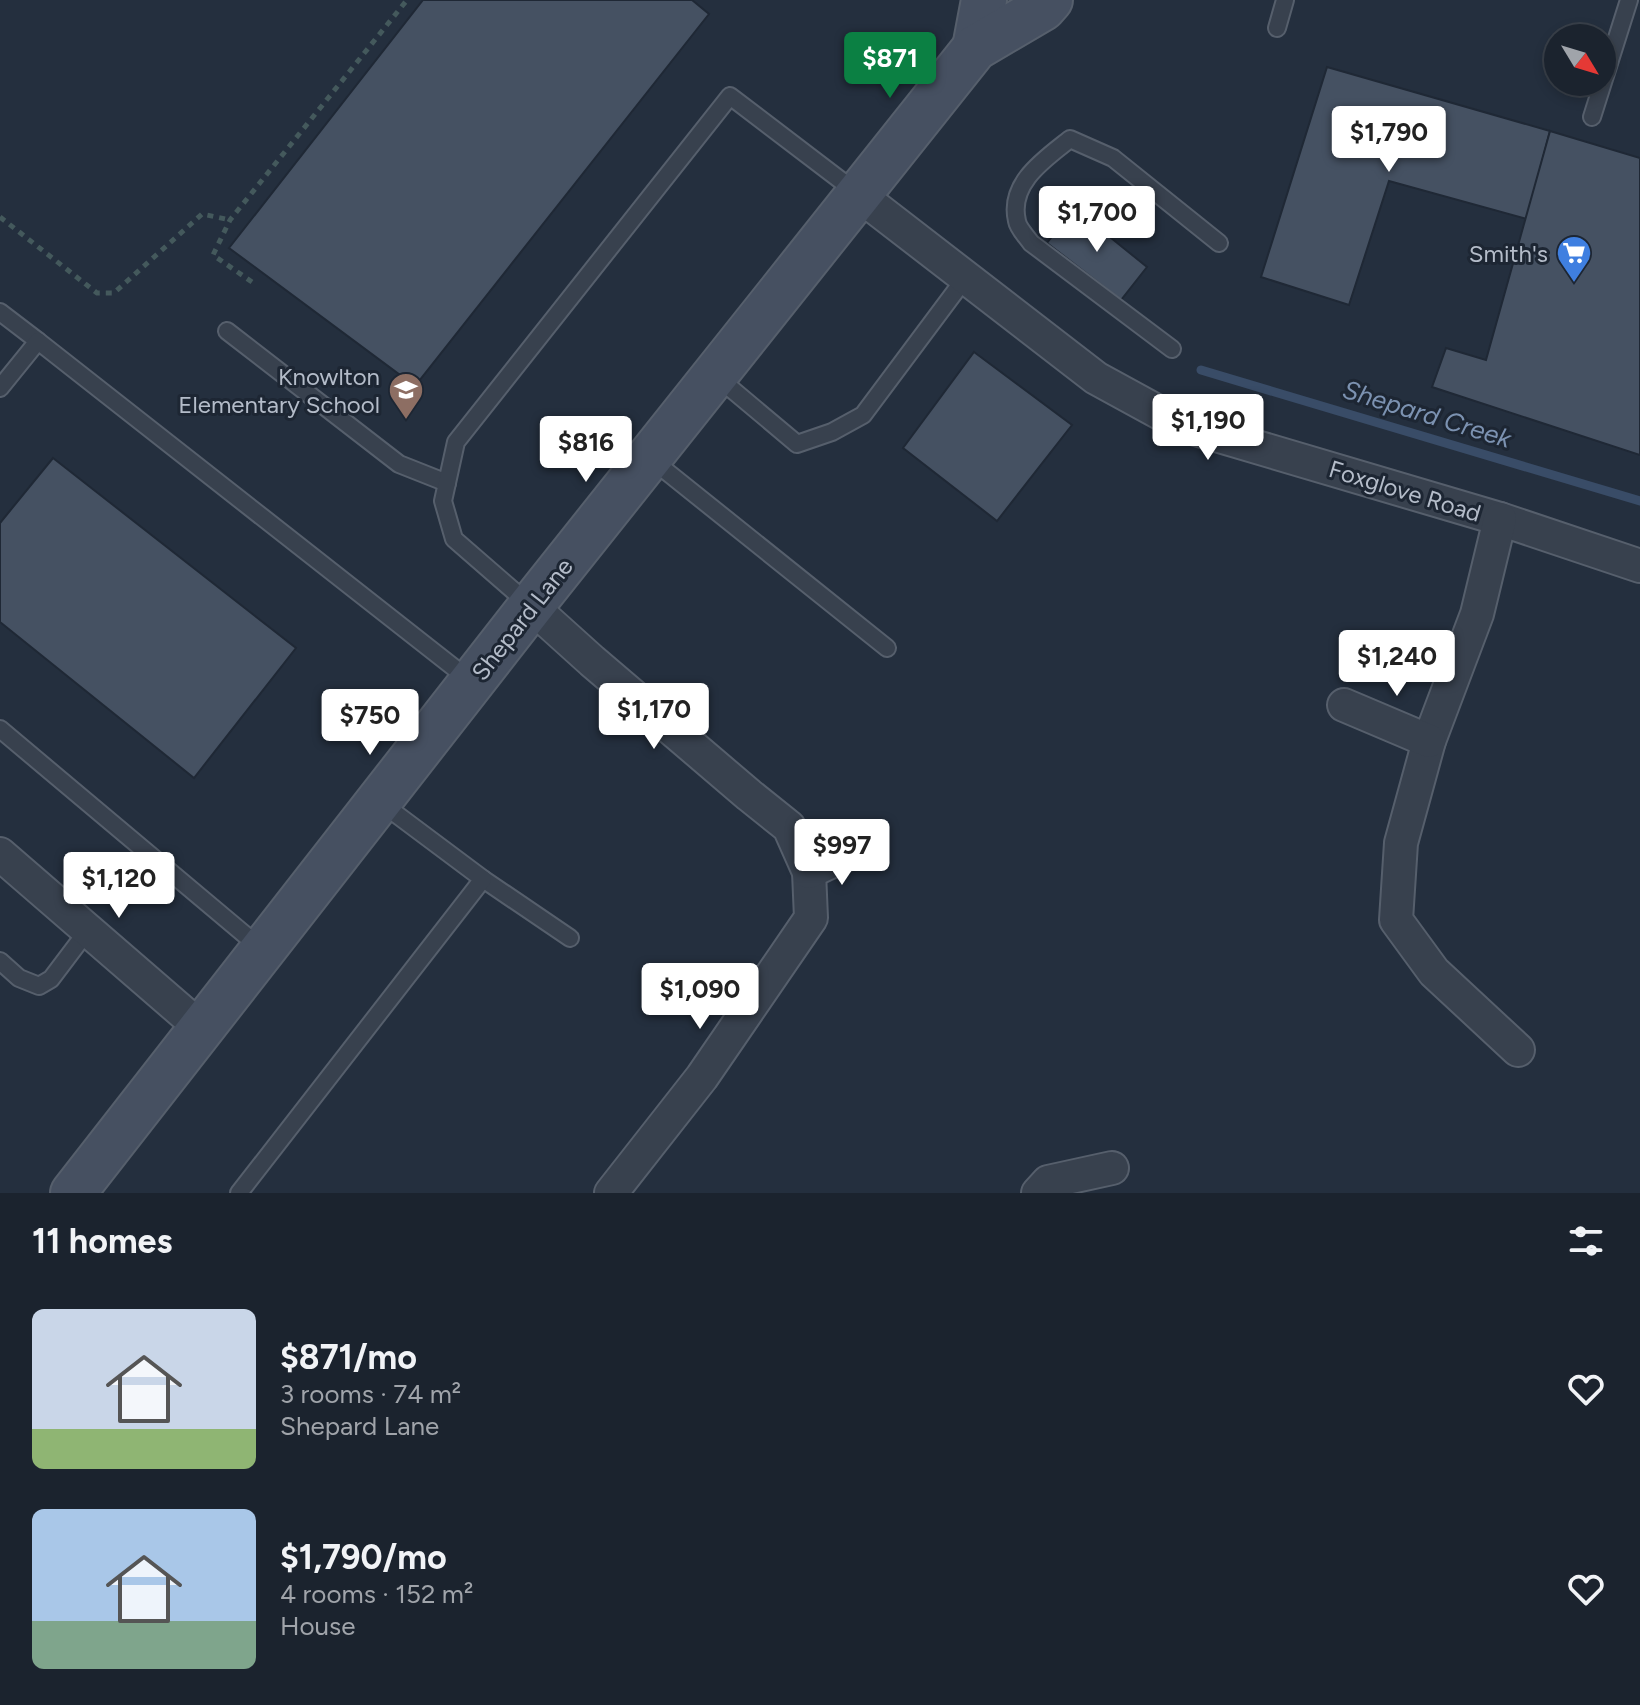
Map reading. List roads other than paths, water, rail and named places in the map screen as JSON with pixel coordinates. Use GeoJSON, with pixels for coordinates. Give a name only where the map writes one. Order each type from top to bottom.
{"type":"FeatureCollection","features":[{"type":"Feature","properties":{"kind":"street","name":"Shepard Lane"},"geometry":{"type":"LineString","coordinates":[[975,48],[984,0]]}},
{"type":"Feature","properties":{"kind":"street","name":"Shepard Lane"},"geometry":{"type":"LineString","coordinates":[[73,1193],[531,606],[975,48],[1043,8],[1050,0]]}},
{"type":"Feature","properties":{"kind":"street","name":"Foxglove Road"},"geometry":{"type":"LineString","coordinates":[[859,195],[1096,378],[1182,425],[1500,519],[1640,566]]}},
{"type":"Feature","properties":{"kind":"street"},"geometry":{"type":"LineString","coordinates":[[1500,519],[1477,614],[1429,741],[1401,843],[1396,920],[1434,972],[1518,1050]]}},
{"type":"Feature","properties":{"kind":"street"},"geometry":{"type":"LineString","coordinates":[[531,606],[789,827],[809,872],[811,918],[702,1077],[611,1193]]}},
{"type":"Feature","properties":{"kind":"street"},"geometry":{"type":"LineString","coordinates":[[1344,705],[1429,741]]}},
{"type":"Feature","properties":{"kind":"street"},"geometry":{"type":"LineString","coordinates":[[809,872],[851,852]]}},
{"type":"Feature","properties":{"kind":"street"},"geometry":{"type":"LineString","coordinates":[[0,854],[201,1028]]}},
{"type":"Feature","properties":{"kind":"street"},"geometry":{"type":"LineString","coordinates":[[1038,1193],[1048,1182],[1112,1168]]}},
{"type":"Feature","properties":{"kind":"lane"},"geometry":{"type":"LineString","coordinates":[[1277,28],[1285,0]]}},
{"type":"Feature","properties":{"kind":"lane"},"geometry":{"type":"LineString","coordinates":[[1592,117],[1629,0]]}},
{"type":"Feature","properties":{"kind":"lane"},"geometry":{"type":"LineString","coordinates":[[531,606],[454,539],[443,501],[456,442],[730,96],[859,195]]}},
{"type":"Feature","properties":{"kind":"lane"},"geometry":{"type":"LineString","coordinates":[[1172,349],[1031,243],[1017,222],[1018,191],[1037,166],[1070,139],[1113,158],[1219,243]]}},
{"type":"Feature","properties":{"kind":"lane"},"geometry":{"type":"LineString","coordinates":[[715,376],[797,444],[832,432],[863,415],[966,277]]}},
{"type":"Feature","properties":{"kind":"lane"},"geometry":{"type":"LineString","coordinates":[[0,312],[472,682]]}},
{"type":"Feature","properties":{"kind":"lane"},"geometry":{"type":"LineString","coordinates":[[227,331],[399,464],[447,483]]}},
{"type":"Feature","properties":{"kind":"lane"},"geometry":{"type":"LineString","coordinates":[[0,388],[38,341]]}},
{"type":"Feature","properties":{"kind":"lane"},"geometry":{"type":"LineString","coordinates":[[650,458],[887,648]]}},
{"type":"Feature","properties":{"kind":"lane"},"geometry":{"type":"LineString","coordinates":[[0,729],[263,949]]}},
{"type":"Feature","properties":{"kind":"lane"},"geometry":{"type":"LineString","coordinates":[[379,801],[483,879],[570,938]]}},
{"type":"Feature","properties":{"kind":"lane"},"geometry":{"type":"LineString","coordinates":[[239,1193],[483,879]]}},
{"type":"Feature","properties":{"kind":"lane"},"geometry":{"type":"LineString","coordinates":[[0,961],[19,978],[39,986],[51,979],[88,930]]}},
{"type":"Feature","properties":{"kind":"waterway","name":"Shepard Creek"},"geometry":{"type":"LineString","coordinates":[[1201,370],[1640,501]]}},
{"type":"Feature","properties":{"kind":"place","name":"Smith's"},"geometry":{"type":"Point","coordinates":[1574,284]}},
{"type":"Feature","properties":{"kind":"place","name":"Knowlton Elementary School"},"geometry":{"type":"Point","coordinates":[406,421]}}]}
